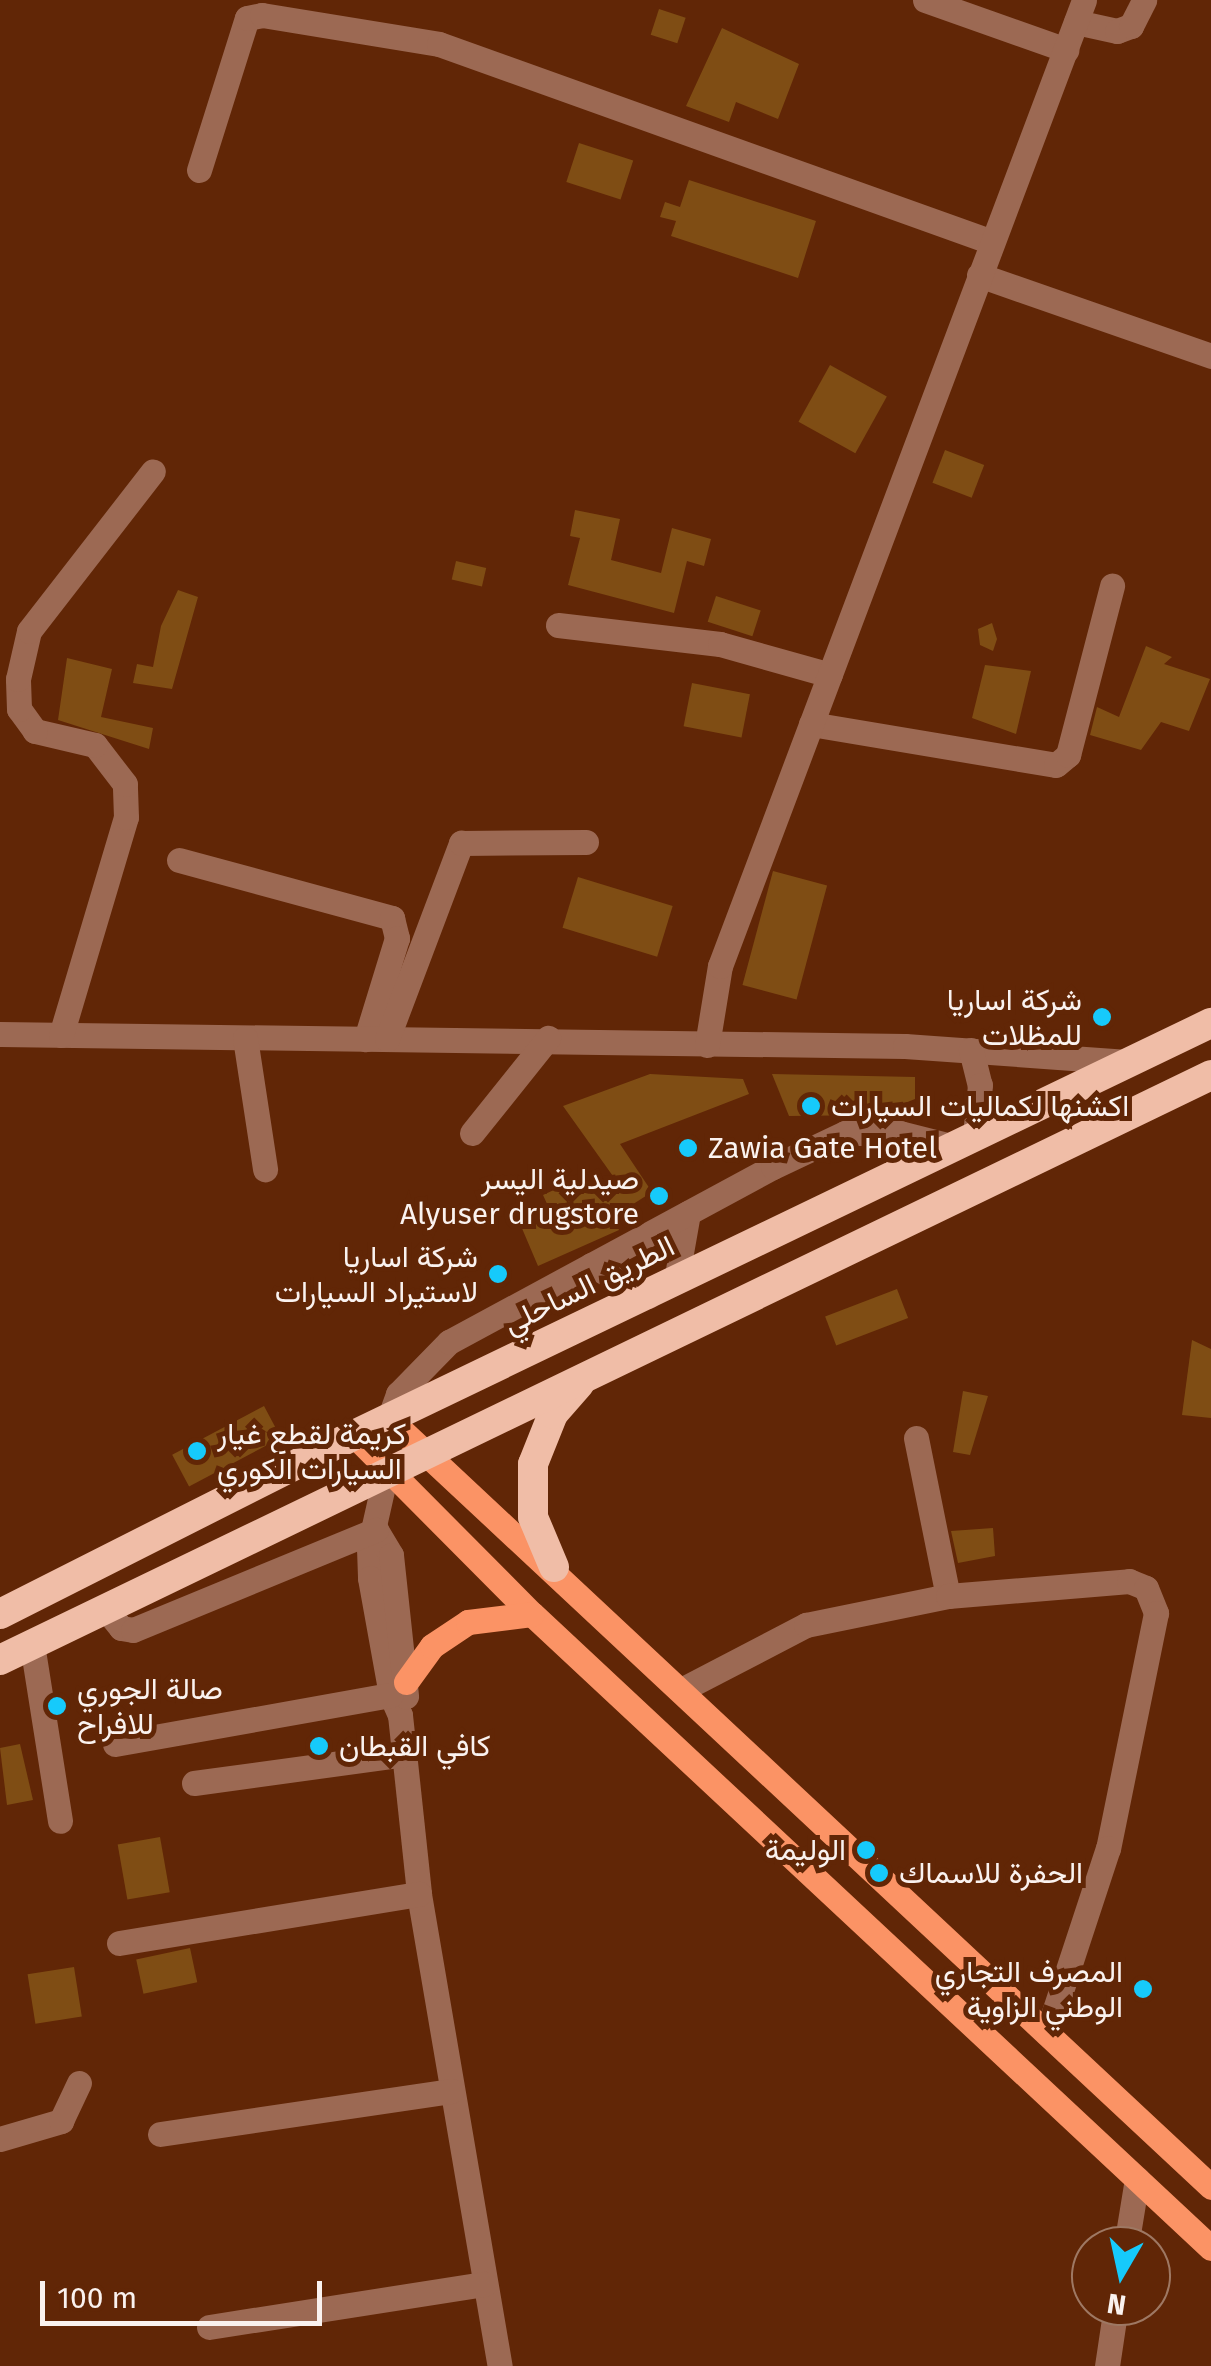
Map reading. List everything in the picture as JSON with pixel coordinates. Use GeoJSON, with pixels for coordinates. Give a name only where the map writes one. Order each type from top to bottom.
{"type":"FeatureCollection","features":[{"type":"Feature","properties":{"kind":"highway","name":"الطريق الساحلي"},"geometry":{"type":"LineString","coordinates":[[0,1614],[354,1434],[1211,1023]]}},
{"type":"Feature","properties":{"kind":"highway"},"geometry":{"type":"LineString","coordinates":[[0,1660],[387,1468],[590,1375],[1211,1075]]}},
{"type":"Feature","properties":{"kind":"highway"},"geometry":{"type":"LineString","coordinates":[[554,1567],[533,1518],[533,1464],[552,1414],[590,1375]]}},
{"type":"Feature","properties":{"kind":"main road"},"geometry":{"type":"LineString","coordinates":[[1172,1043],[1211,1011]]}},
{"type":"Feature","properties":{"kind":"main road"},"geometry":{"type":"LineString","coordinates":[[389,1419],[554,1567],[1211,2187]]}},
{"type":"Feature","properties":{"kind":"main road"},"geometry":{"type":"LineString","coordinates":[[354,1434],[532,1614],[1211,2248]]}},
{"type":"Feature","properties":{"kind":"main road"},"geometry":{"type":"LineString","coordinates":[[399,1698],[432,1646],[458,1627],[488,1615],[532,1614]]}},
{"type":"Feature","properties":{"kind":"street"},"geometry":{"type":"LineString","coordinates":[[925,0],[1066,50]]}},
{"type":"Feature","properties":{"kind":"street"},"geometry":{"type":"LineString","coordinates":[[707,1045],[720,966],[1080,11],[1117,30],[1131,26],[1144,0]]}},
{"type":"Feature","properties":{"kind":"street"},"geometry":{"type":"LineString","coordinates":[[199,170],[250,9],[438,44],[992,242]]}},
{"type":"Feature","properties":{"kind":"street"},"geometry":{"type":"LineString","coordinates":[[979,275],[1211,356]]}},
{"type":"Feature","properties":{"kind":"street"},"geometry":{"type":"LineString","coordinates":[[61,1035],[126,817],[124,784],[94,745],[35,731],[19,709],[18,679],[29,631],[153,471]]}},
{"type":"Feature","properties":{"kind":"street"},"geometry":{"type":"LineString","coordinates":[[811,724],[1056,765],[1068,756],[1112,586]]}},
{"type":"Feature","properties":{"kind":"street"},"geometry":{"type":"LineString","coordinates":[[558,625],[720,644],[830,675]]}},
{"type":"Feature","properties":{"kind":"street"},"geometry":{"type":"LineString","coordinates":[[376,1039],[461,843],[586,842]]}},
{"type":"Feature","properties":{"kind":"street"},"geometry":{"type":"LineString","coordinates":[[179,860],[392,918],[397,938],[376,1039]]}},
{"type":"Feature","properties":{"kind":"street"},"geometry":{"type":"LineString","coordinates":[[0,1034],[548,1038],[971,1050],[1127,1062]]}},
{"type":"Feature","properties":{"kind":"street"},"geometry":{"type":"LineString","coordinates":[[245,1038],[265,1169]]}},
{"type":"Feature","properties":{"kind":"street"},"geometry":{"type":"LineString","coordinates":[[472,1133],[548,1038]]}},
{"type":"Feature","properties":{"kind":"street"},"geometry":{"type":"LineString","coordinates":[[389,1419],[398,1394],[450,1342],[844,1133],[900,1132],[963,1141],[980,1085],[971,1050]]}},
{"type":"Feature","properties":{"kind":"street"},"geometry":{"type":"LineString","coordinates":[[676,1281],[688,1213]]}},
{"type":"Feature","properties":{"kind":"street"},"geometry":{"type":"LineString","coordinates":[[591,1265],[648,1296]]}},
{"type":"Feature","properties":{"kind":"street"},"geometry":{"type":"LineString","coordinates":[[916,1438],[948,1596]]}},
{"type":"Feature","properties":{"kind":"street"},"geometry":{"type":"LineString","coordinates":[[387,1468],[376,1530],[391,1555],[399,1698],[419,1894],[500,2366]]}},
{"type":"Feature","properties":{"kind":"street"},"geometry":{"type":"LineString","coordinates":[[104,1607],[121,1628],[133,1630],[376,1530]]}},
{"type":"Feature","properties":{"kind":"street"},"geometry":{"type":"LineString","coordinates":[[681,1690],[806,1625],[948,1596],[1129,1581],[1154,1598],[1145,1682],[1108,1848],[1047,2033]]}},
{"type":"Feature","properties":{"kind":"street"},"geometry":{"type":"LineString","coordinates":[[32,1644],[60,1821]]}},
{"type":"Feature","properties":{"kind":"street"},"geometry":{"type":"LineString","coordinates":[[115,1744],[399,1698]]}},
{"type":"Feature","properties":{"kind":"street"},"geometry":{"type":"LineString","coordinates":[[194,1784],[404,1754]]}},
{"type":"Feature","properties":{"kind":"street"},"geometry":{"type":"LineString","coordinates":[[119,1943],[419,1894]]}},
{"type":"Feature","properties":{"kind":"street"},"geometry":{"type":"LineString","coordinates":[[0,2139],[61,2121],[80,2082]]}},
{"type":"Feature","properties":{"kind":"street"},"geometry":{"type":"LineString","coordinates":[[160,2134],[452,2090]]}},
{"type":"Feature","properties":{"kind":"street"},"geometry":{"type":"LineString","coordinates":[[1129,2226],[1137,2179]]}},
{"type":"Feature","properties":{"kind":"street"},"geometry":{"type":"LineString","coordinates":[[209,2326],[486,2284]]}},
{"type":"Feature","properties":{"kind":"street"},"geometry":{"type":"LineString","coordinates":[[1107,2366],[1113,2326]]}},
{"type":"Feature","properties":{"kind":"building"},"geometry":{"type":"Polygon","coordinates":[[[659,9],[686,18],[677,43],[651,35],[659,9]]]}},
{"type":"Feature","properties":{"kind":"building"},"geometry":{"type":"Polygon","coordinates":[[[722,28],[799,64],[778,119],[736,102],[729,122],[686,106],[722,28]]]}},
{"type":"Feature","properties":{"kind":"building"},"geometry":{"type":"Polygon","coordinates":[[[579,143],[633,161],[621,200],[566,182],[579,143]]]}},
{"type":"Feature","properties":{"kind":"building"},"geometry":{"type":"Polygon","coordinates":[[[689,180],[816,221],[798,278],[671,236],[676,221],[660,217],[665,202],[680,207],[689,180]]]}},
{"type":"Feature","properties":{"kind":"building"},"geometry":{"type":"Polygon","coordinates":[[[830,365],[887,397],[855,453],[798,422],[830,365]]]}},
{"type":"Feature","properties":{"kind":"building"},"geometry":{"type":"Polygon","coordinates":[[[945,450],[984,465],[972,498],[932,483],[945,450]]]}},
{"type":"Feature","properties":{"kind":"building"},"geometry":{"type":"Polygon","coordinates":[[[575,510],[620,519],[611,560],[661,573],[672,528],[711,539],[704,566],[687,561],[674,613],[568,585],[580,538],[570,536],[575,510]]]}},
{"type":"Feature","properties":{"kind":"building"},"geometry":{"type":"Polygon","coordinates":[[[456,561],[486,568],[482,586],[452,580],[456,561]]]}},
{"type":"Feature","properties":{"kind":"building"},"geometry":{"type":"Polygon","coordinates":[[[178,590],[198,597],[172,689],[133,683],[137,664],[153,667],[161,626],[178,590]]]}},
{"type":"Feature","properties":{"kind":"building"},"geometry":{"type":"Polygon","coordinates":[[[716,596],[761,611],[752,636],[708,622],[716,596]]]}},
{"type":"Feature","properties":{"kind":"building"},"geometry":{"type":"Polygon","coordinates":[[[992,623],[997,639],[993,651],[980,645],[978,629],[992,623]]]}},
{"type":"Feature","properties":{"kind":"building"},"geometry":{"type":"Polygon","coordinates":[[[1146,646],[1172,657],[1164,664],[1210,679],[1189,731],[1161,722],[1141,750],[1090,735],[1097,707],[1119,717],[1146,646]]]}},
{"type":"Feature","properties":{"kind":"building"},"geometry":{"type":"Polygon","coordinates":[[[67,658],[112,669],[101,717],[153,728],[149,749],[58,720],[67,658]]]}},
{"type":"Feature","properties":{"kind":"building"},"geometry":{"type":"Polygon","coordinates":[[[985,665],[1031,671],[1016,734],[972,718],[985,665]]]}},
{"type":"Feature","properties":{"kind":"building"},"geometry":{"type":"Polygon","coordinates":[[[692,683],[750,694],[742,737],[684,726],[692,683]]]}},
{"type":"Feature","properties":{"kind":"building"},"geometry":{"type":"Polygon","coordinates":[[[773,871],[827,885],[797,999],[742,985],[773,871]]]}},
{"type":"Feature","properties":{"kind":"building"},"geometry":{"type":"Polygon","coordinates":[[[578,877],[673,906],[657,957],[563,928],[578,877]]]}},
{"type":"Feature","properties":{"kind":"building"},"geometry":{"type":"Polygon","coordinates":[[[650,1074],[743,1079],[749,1094],[620,1144],[652,1192],[613,1217],[619,1230],[538,1266],[518,1219],[548,1206],[543,1195],[556,1189],[568,1200],[615,1179],[563,1106],[650,1074]]]}},
{"type":"Feature","properties":{"kind":"building"},"geometry":{"type":"Polygon","coordinates":[[[772,1074],[915,1077],[915,1099],[875,1115],[789,1116],[772,1074]]]}},
{"type":"Feature","properties":{"kind":"building"},"geometry":{"type":"Polygon","coordinates":[[[897,1289],[908,1318],[836,1346],[825,1317],[897,1289]]]}},
{"type":"Feature","properties":{"kind":"building"},"geometry":{"type":"Polygon","coordinates":[[[1192,1340],[1211,1349],[1211,1418],[1182,1415],[1192,1340]]]}},
{"type":"Feature","properties":{"kind":"building"},"geometry":{"type":"Polygon","coordinates":[[[963,1391],[988,1396],[970,1455],[953,1452],[963,1391]]]}},
{"type":"Feature","properties":{"kind":"building"},"geometry":{"type":"Polygon","coordinates":[[[264,1406],[281,1438],[189,1487],[172,1455],[264,1406]]]}},
{"type":"Feature","properties":{"kind":"building"},"geometry":{"type":"Polygon","coordinates":[[[993,1528],[995,1556],[958,1563],[951,1531],[993,1528]]]}},
{"type":"Feature","properties":{"kind":"building"},"geometry":{"type":"Polygon","coordinates":[[[20,1744],[33,1800],[7,1805],[0,1748],[20,1744]]]}},
{"type":"Feature","properties":{"kind":"building"},"geometry":{"type":"Polygon","coordinates":[[[160,1837],[170,1892],[127,1900],[118,1844],[160,1837]]]}},
{"type":"Feature","properties":{"kind":"building"},"geometry":{"type":"Polygon","coordinates":[[[190,1948],[197,1982],[143,1994],[136,1959],[190,1948]]]}},
{"type":"Feature","properties":{"kind":"building"},"geometry":{"type":"Polygon","coordinates":[[[74,1967],[82,2016],[35,2024],[28,1974],[74,1967]]]}},
{"type":"Feature","properties":{"kind":"place","name":"شركة اساريا للمظلات"},"geometry":{"type":"Point","coordinates":[1102,1017]}},
{"type":"Feature","properties":{"kind":"place","name":"اكشنها لكماليات السيارات"},"geometry":{"type":"Point","coordinates":[811,1106]}},
{"type":"Feature","properties":{"kind":"place","name":"Zawia Gate Hotel"},"geometry":{"type":"Point","coordinates":[688,1148]}},
{"type":"Feature","properties":{"kind":"place","name":"صيدلية اليسر Alyuser drugstore"},"geometry":{"type":"Point","coordinates":[659,1196]}},
{"type":"Feature","properties":{"kind":"place","name":"شركة اساريا لاستيراد السيارات"},"geometry":{"type":"Point","coordinates":[498,1274]}},
{"type":"Feature","properties":{"kind":"place","name":"كريمة لقطع غيار السيارات الكوري"},"geometry":{"type":"Point","coordinates":[197,1451]}},
{"type":"Feature","properties":{"kind":"place","name":"صالة الجوري للافراح"},"geometry":{"type":"Point","coordinates":[57,1706]}},
{"type":"Feature","properties":{"kind":"place","name":"كافي القبطان"},"geometry":{"type":"Point","coordinates":[319,1746]}},
{"type":"Feature","properties":{"kind":"place","name":"الوليمة"},"geometry":{"type":"Point","coordinates":[866,1850]}},
{"type":"Feature","properties":{"kind":"place","name":"الحفرة للاسماك"},"geometry":{"type":"Point","coordinates":[879,1873]}},
{"type":"Feature","properties":{"kind":"place","name":"المصرف التجاري الوطني الزاوية"},"geometry":{"type":"Point","coordinates":[1143,1989]}}]}
